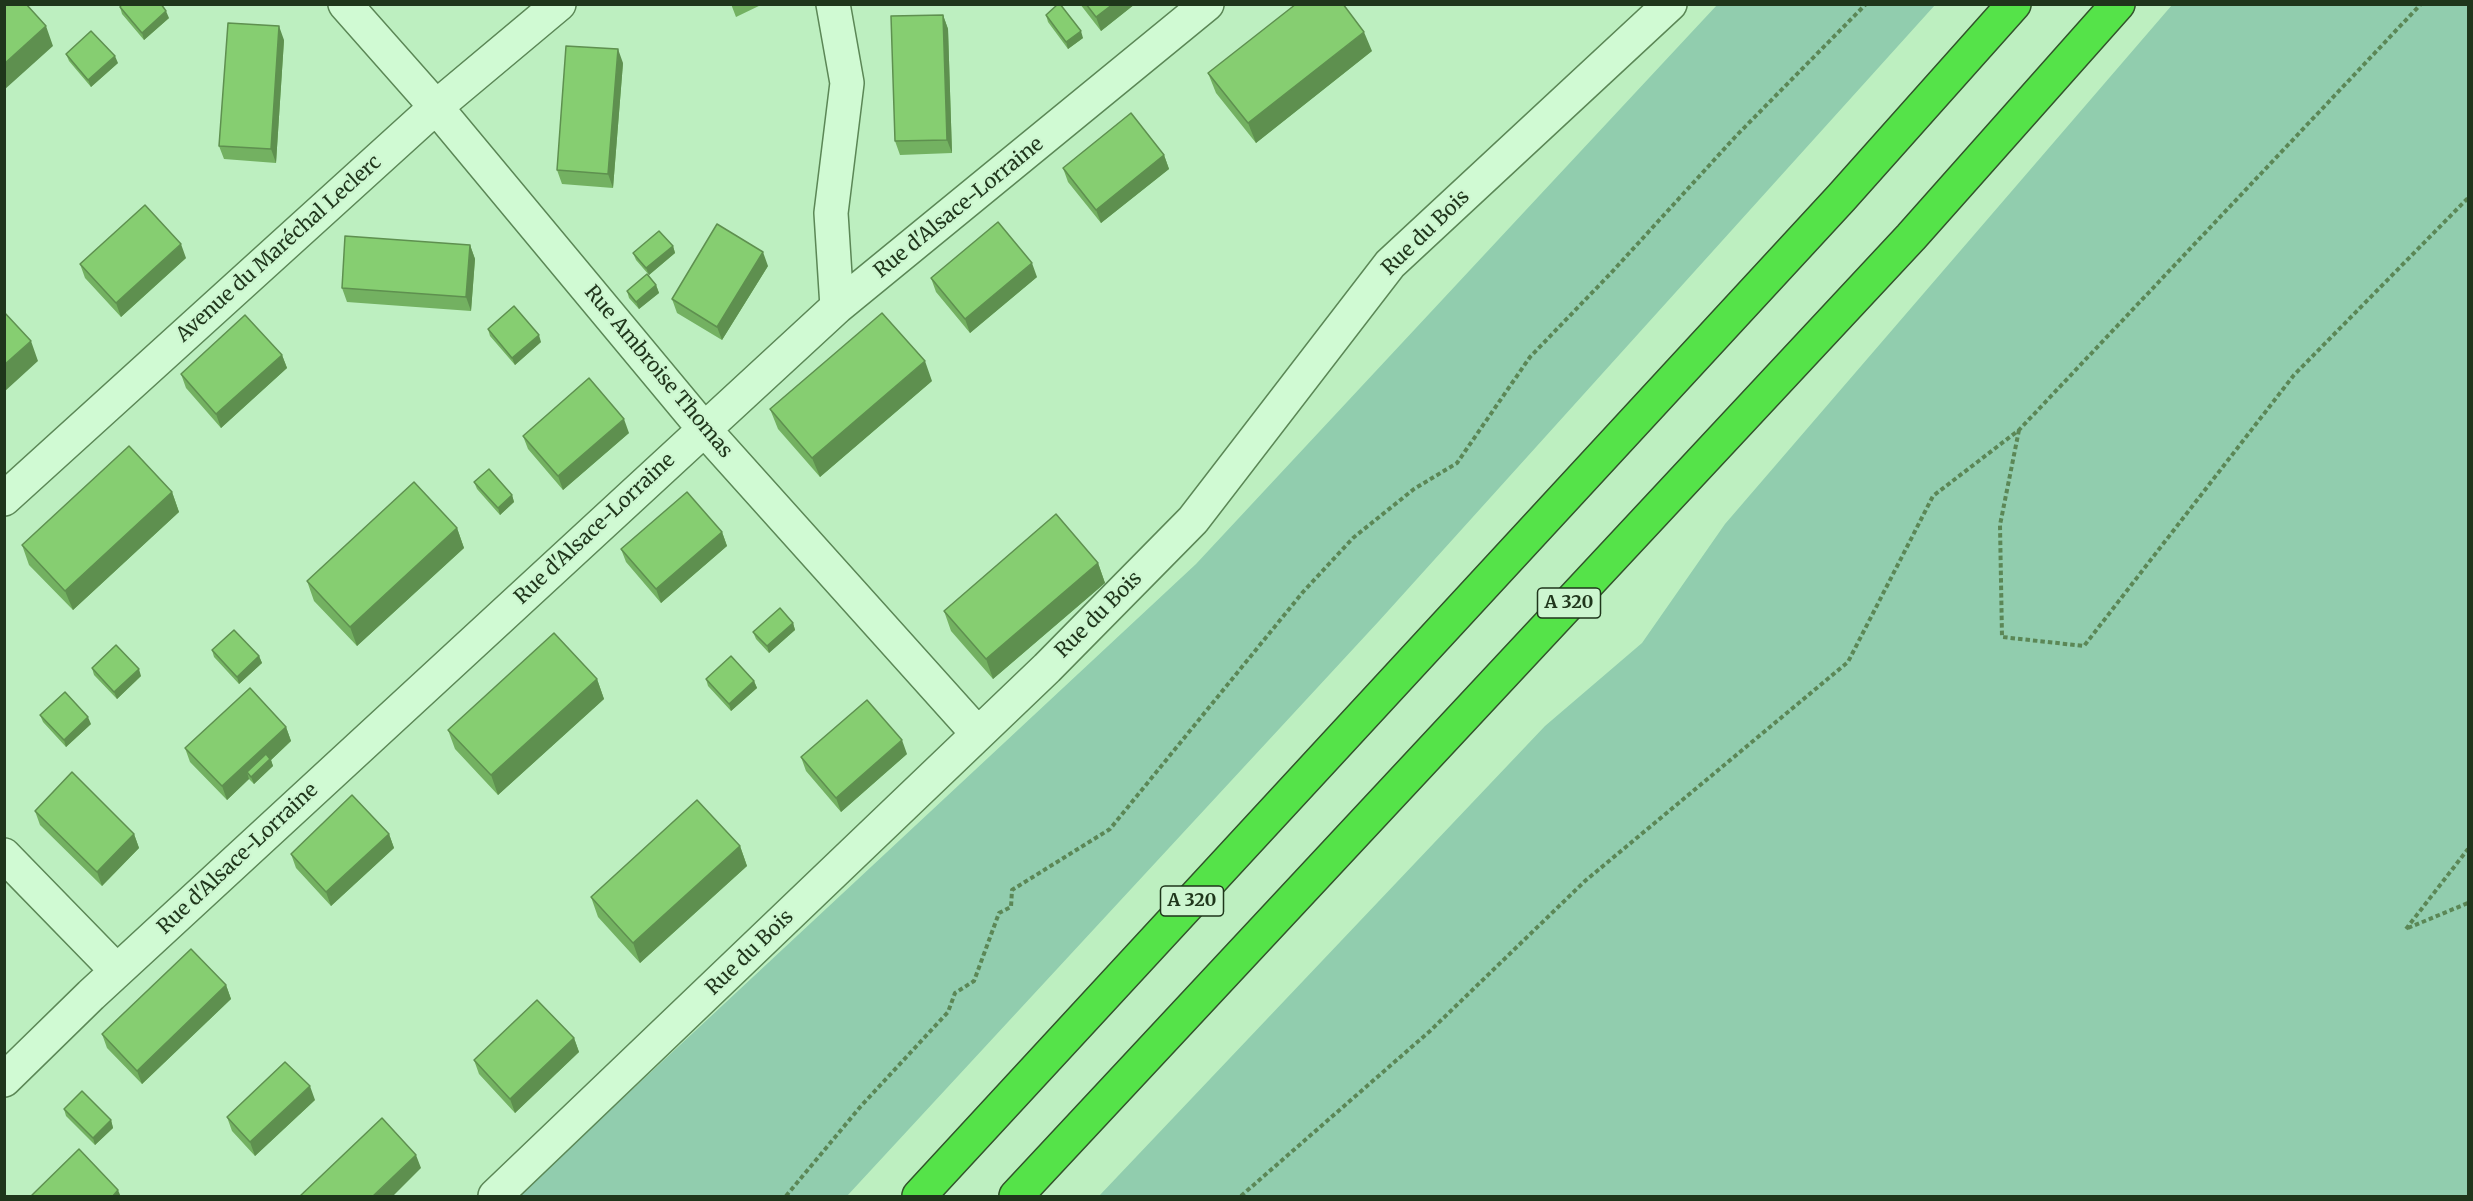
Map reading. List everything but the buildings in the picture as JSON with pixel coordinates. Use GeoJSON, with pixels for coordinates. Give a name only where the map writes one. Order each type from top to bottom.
{"type":"FeatureCollection","features":[{"type":"Feature","properties":{"kind":"highway","name":"A 320"},"geometry":{"type":"LineString","coordinates":[[919,1197],[1833,206],[2014,4]]}},
{"type":"Feature","properties":{"kind":"highway","name":"A 320"},"geometry":{"type":"LineString","coordinates":[[1016,1197],[1911,237],[2118,4]]}},
{"type":"Feature","properties":{"kind":"street","name":"Rue Ambroise Thomas"},"geometry":{"type":"LineString","coordinates":[[345,4],[436,107],[704,429],[978,734]]}},
{"type":"Feature","properties":{"kind":"street","name":"Avenue du Maréchal Leclerc"},"geometry":{"type":"LineString","coordinates":[[4,499],[436,107],[559,4]]}},
{"type":"Feature","properties":{"kind":"street"},"geometry":{"type":"LineString","coordinates":[[832,4],[847,83],[831,213],[837,307]]}},
{"type":"Feature","properties":{"kind":"street","name":"Rue d'Alsace-Lorraine"},"geometry":{"type":"LineString","coordinates":[[4,1080],[117,972],[837,307],[1207,4]]}},
{"type":"Feature","properties":{"kind":"street","name":"Rue du Bois"},"geometry":{"type":"LineString","coordinates":[[495,1197],[978,734],[1193,520],[1390,264],[1670,4]]}},
{"type":"Feature","properties":{"kind":"street"},"geometry":{"type":"LineString","coordinates":[[4,855],[117,972]]}},
{"type":"Feature","properties":{"kind":"path"},"geometry":{"type":"LineString","coordinates":[[786,1197],[861,1106],[948,1012],[955,993],[974,981],[999,913],[1011,907],[1012,890],[1110,829],[1310,585],[1353,538],[1414,489],[1456,463],[1530,357],[1611,273],[1736,136],[1866,4]]}},
{"type":"Feature","properties":{"kind":"path"},"geometry":{"type":"LineString","coordinates":[[1241,1197],[1430,1031],[1586,881],[1848,662],[1933,496],[2019,430],[2421,4]]}},
{"type":"Feature","properties":{"kind":"path"},"geometry":{"type":"LineString","coordinates":[[2019,430],[2000,525],[2002,637],[2084,646],[2294,375],[2469,198]]}},
{"type":"Feature","properties":{"kind":"path"},"geometry":{"type":"LineString","coordinates":[[2469,849],[2406,929],[2469,903]]}},
{"type":"Feature","properties":{"kind":"green space"},"geometry":{"type":"Polygon","coordinates":[[[1717,5],[1935,5],[1379,621],[847,1196],[518,1196],[1196,564],[1717,5]]]}},
{"type":"Feature","properties":{"kind":"green space"},"geometry":{"type":"Polygon","coordinates":[[[2172,5],[2468,5],[2468,1196],[1099,1196],[1545,726],[1642,643],[1725,524],[2172,5]]]}}]}
